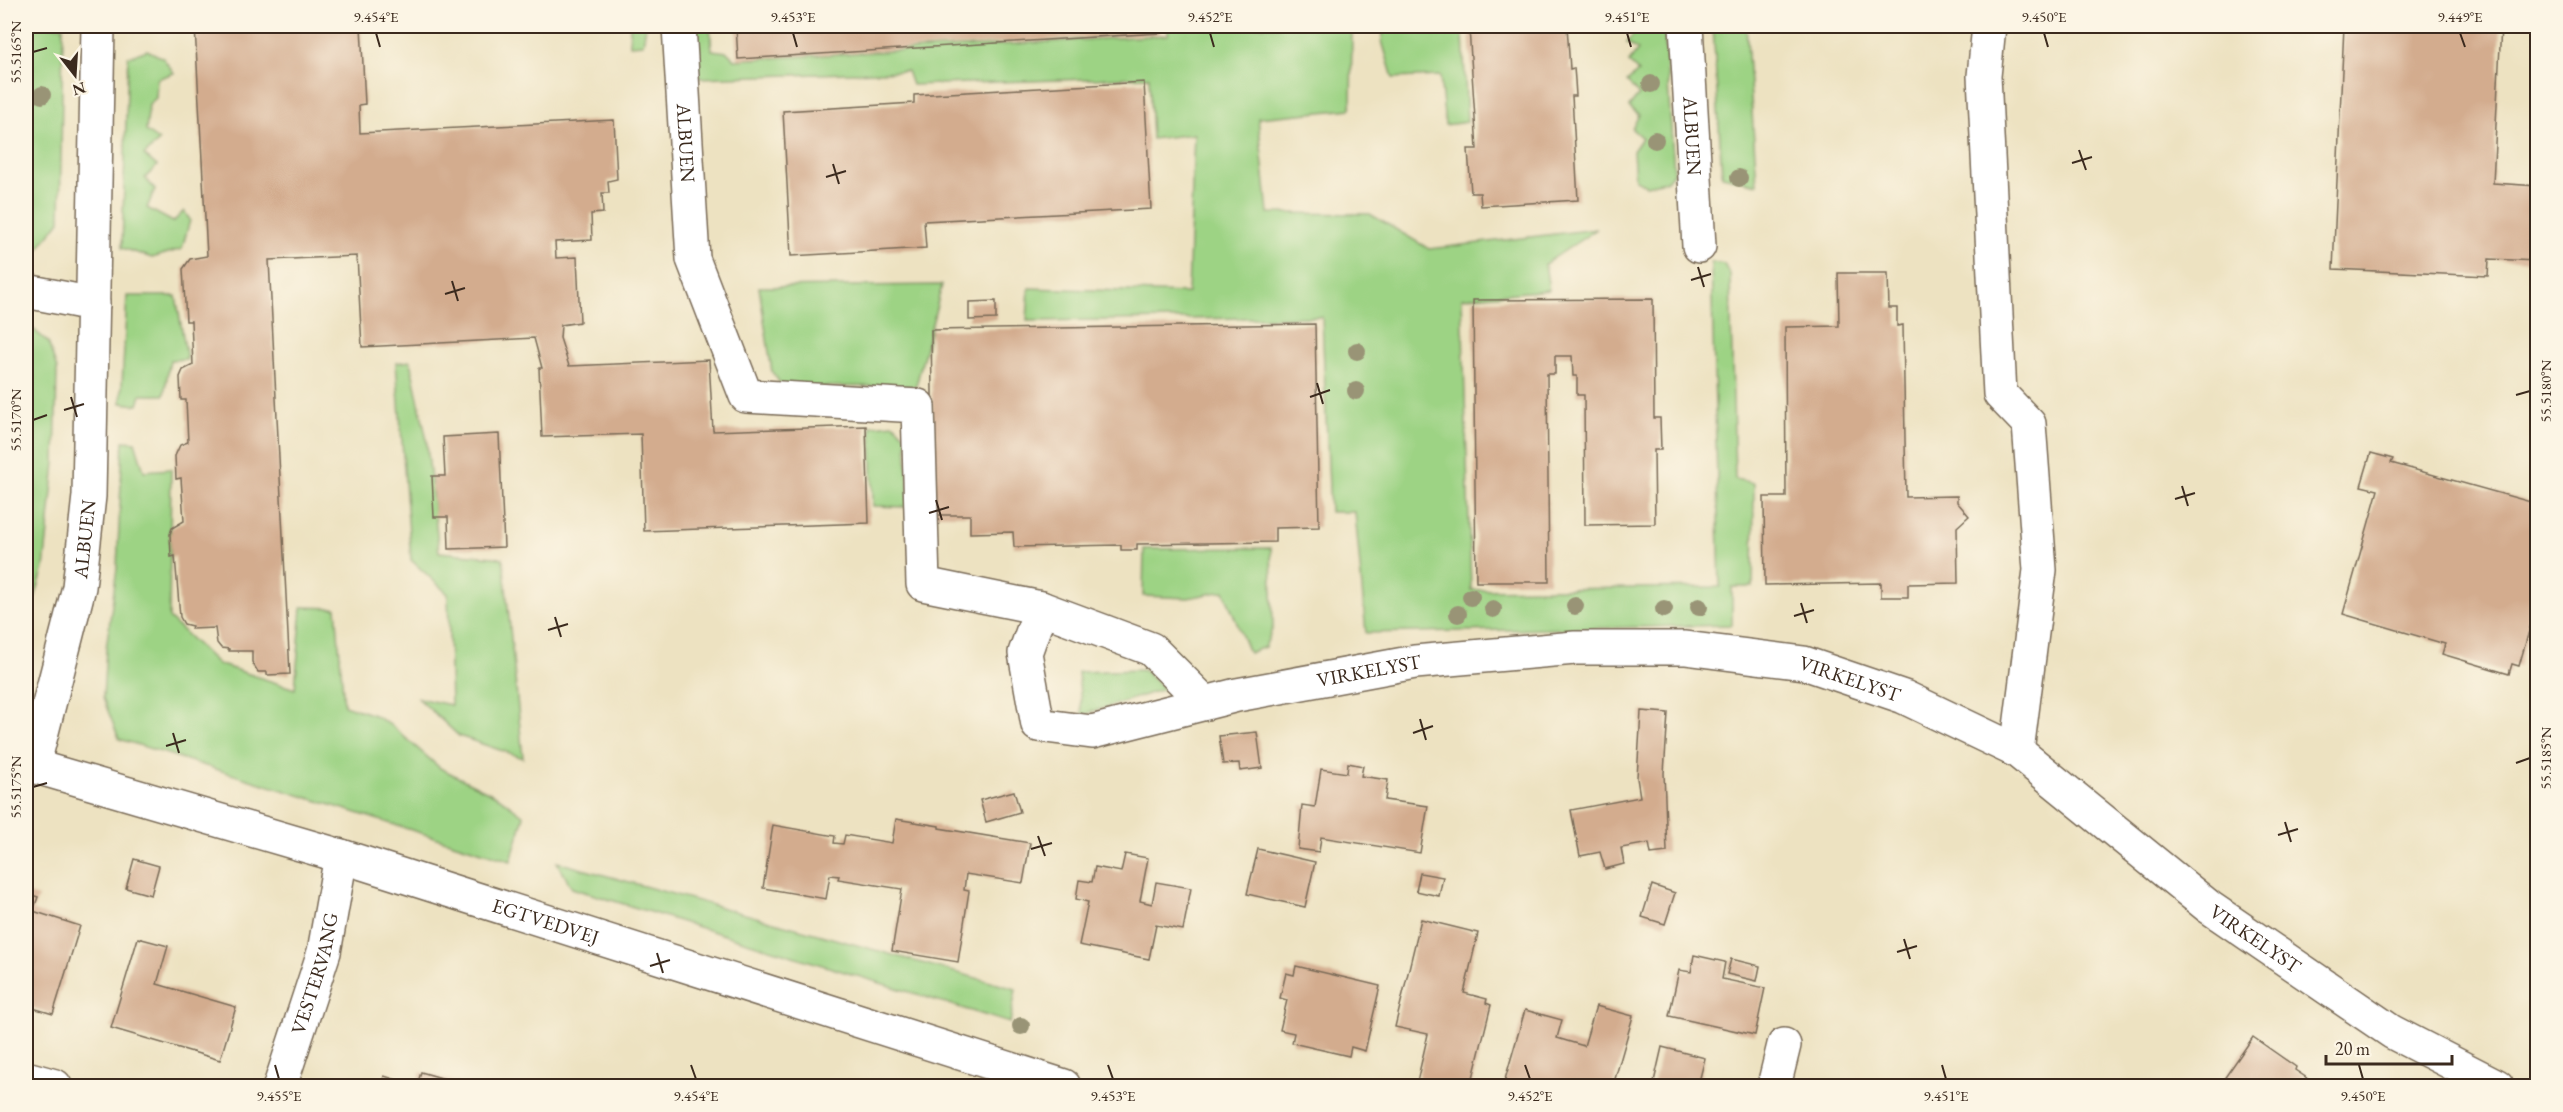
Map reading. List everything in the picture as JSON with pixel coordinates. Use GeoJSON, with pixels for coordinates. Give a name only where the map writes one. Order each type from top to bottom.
{"type":"FeatureCollection","features":[{"type":"Feature","properties":{"kind":"street","name":"ALBUEN"},"geometry":{"type":"LineString","coordinates":[[29,765],[79,587],[89,496],[98,26]]}},
{"type":"Feature","properties":{"kind":"street","name":"ALBUEN"},"geometry":{"type":"LineString","coordinates":[[679,26],[693,259],[746,396],[918,406],[923,584],[1041,608]]}},
{"type":"Feature","properties":{"kind":"street","name":"ALBUEN"},"geometry":{"type":"LineString","coordinates":[[1686,26],[1699,246]]}},
{"type":"Feature","properties":{"kind":"street"},"geometry":{"type":"LineString","coordinates":[[1989,26],[1984,76],[2000,394],[2029,424],[2040,570],[2017,751]]}},
{"type":"Feature","properties":{"kind":"street"},"geometry":{"type":"LineString","coordinates":[[26,291],[93,304]]}},
{"type":"Feature","properties":{"kind":"street"},"geometry":{"type":"LineString","coordinates":[[1041,608],[1151,649],[1205,704]]}},
{"type":"Feature","properties":{"kind":"street","name":"VIRKELYST"},"geometry":{"type":"LineString","coordinates":[[1041,608],[1025,653],[1038,725],[1092,732],[1248,693],[1415,662],[1575,648],[1685,648],[1804,663],[1904,697],[2017,751],[2209,907],[2392,1032],[2497,1086]]}},
{"type":"Feature","properties":{"kind":"street","name":"EGTVEDVEJ"},"geometry":{"type":"LineString","coordinates":[[29,765],[341,856],[998,1076],[1064,1086]]}},
{"type":"Feature","properties":{"kind":"street","name":"VESTERVANG"},"geometry":{"type":"LineString","coordinates":[[280,1086],[324,952],[341,856]]}},
{"type":"Feature","properties":{"kind":"street"},"geometry":{"type":"LineString","coordinates":[[1774,1086],[1784,1045]]}},
{"type":"Feature","properties":{"kind":"street"},"geometry":{"type":"LineString","coordinates":[[26,1078],[55,1086]]}},
{"type":"Feature","properties":{"kind":"green space"},"geometry":{"type":"Polygon","coordinates":[[[26,26],[63,26],[60,221],[36,252],[26,255],[26,26]]]}},
{"type":"Feature","properties":{"kind":"green space"},"geometry":{"type":"Polygon","coordinates":[[[630,26],[646,26],[643,44],[630,45],[630,26]]]}},
{"type":"Feature","properties":{"kind":"green space"},"geometry":{"type":"Polygon","coordinates":[[[695,26],[710,26],[712,50],[727,52],[735,60],[1168,35],[1168,26],[1352,26],[1351,109],[1258,118],[1268,213],[1370,214],[1429,249],[1597,229],[1545,264],[1549,290],[1462,298],[1471,590],[1720,587],[1711,262],[1724,264],[1730,276],[1735,479],[1754,483],[1753,587],[1732,587],[1732,625],[1366,633],[1355,512],[1330,512],[1322,317],[1027,321],[1029,288],[1188,293],[1194,134],[1152,139],[1149,77],[912,85],[907,71],[698,78],[695,26]]]}},
{"type":"Feature","properties":{"kind":"green space"},"geometry":{"type":"Polygon","coordinates":[[[1384,26],[1445,26],[1446,34],[1463,34],[1467,122],[1445,125],[1440,76],[1393,78],[1382,41],[1384,26]]]}},
{"type":"Feature","properties":{"kind":"green space"},"geometry":{"type":"Polygon","coordinates":[[[1631,26],[1664,26],[1674,172],[1666,181],[1646,185],[1635,180],[1633,151],[1642,138],[1632,129],[1639,115],[1629,107],[1639,95],[1627,82],[1638,72],[1629,62],[1638,50],[1627,43],[1637,30],[1631,26]]]}},
{"type":"Feature","properties":{"kind":"green space"},"geometry":{"type":"Polygon","coordinates":[[[1713,26],[1746,26],[1757,184],[1722,176],[1713,26]]]}},
{"type":"Feature","properties":{"kind":"green space"},"geometry":{"type":"Polygon","coordinates":[[[147,50],[163,58],[174,73],[157,79],[156,98],[149,104],[146,131],[159,141],[144,155],[157,166],[145,178],[155,189],[147,208],[173,222],[184,211],[190,220],[182,249],[152,258],[122,248],[128,57],[147,50]]]}},
{"type":"Feature","properties":{"kind":"green space"},"geometry":{"type":"Polygon","coordinates":[[[942,285],[916,386],[783,387],[772,372],[759,287],[942,285]]]}},
{"type":"Feature","properties":{"kind":"green space"},"geometry":{"type":"Polygon","coordinates":[[[127,296],[176,296],[187,359],[170,360],[164,395],[141,395],[138,405],[121,403],[127,296]]]}},
{"type":"Feature","properties":{"kind":"green space"},"geometry":{"type":"Polygon","coordinates":[[[26,323],[48,342],[57,369],[55,463],[44,568],[26,626],[26,323]]]}},
{"type":"Feature","properties":{"kind":"green space"},"geometry":{"type":"Polygon","coordinates":[[[410,361],[426,436],[439,552],[503,558],[523,758],[459,736],[418,698],[451,705],[448,594],[411,560],[396,363],[410,361]]]}},
{"type":"Feature","properties":{"kind":"green space"},"geometry":{"type":"Polygon","coordinates":[[[894,424],[906,436],[909,507],[873,506],[871,426],[894,424]]]}},
{"type":"Feature","properties":{"kind":"green space"},"geometry":{"type":"Polygon","coordinates":[[[123,441],[135,442],[144,471],[171,469],[169,618],[218,664],[295,689],[302,607],[336,608],[344,705],[374,715],[392,726],[440,768],[500,798],[524,816],[511,861],[119,739],[103,698],[106,649],[117,568],[123,441]]]}},
{"type":"Feature","properties":{"kind":"green space"},"geometry":{"type":"Polygon","coordinates":[[[1271,548],[1273,627],[1265,647],[1249,653],[1224,591],[1188,598],[1143,596],[1144,549],[1271,548]]]}},
{"type":"Feature","properties":{"kind":"green space"},"geometry":{"type":"Polygon","coordinates":[[[1143,670],[1164,689],[1082,715],[1078,672],[1143,670]]]}},
{"type":"Feature","properties":{"kind":"green space"},"geometry":{"type":"Polygon","coordinates":[[[557,862],[1016,989],[1010,1023],[572,888],[557,862]]]}},
{"type":"Feature","properties":{"kind":"building"},"geometry":{"type":"Polygon","coordinates":[[[195,26],[361,26],[365,104],[359,105],[360,133],[614,120],[617,179],[608,181],[609,193],[602,193],[603,213],[591,214],[592,240],[555,242],[556,258],[577,257],[580,322],[561,325],[560,338],[569,366],[709,360],[713,431],[866,426],[869,523],[644,531],[641,434],[542,437],[539,368],[542,368],[534,338],[362,347],[357,256],[269,260],[290,674],[267,675],[267,672],[258,672],[252,662],[252,651],[229,651],[229,649],[221,648],[217,643],[215,628],[191,629],[192,626],[184,624],[180,617],[175,556],[171,557],[170,534],[172,528],[184,521],[181,478],[176,479],[175,456],[180,445],[188,442],[186,400],[181,400],[180,377],[183,370],[193,365],[191,321],[186,321],[183,269],[190,259],[207,256],[195,26]]]}},
{"type":"Feature","properties":{"kind":"building"},"geometry":{"type":"Polygon","coordinates":[[[736,26],[1159,26],[1160,33],[738,59],[736,26]]]}},
{"type":"Feature","properties":{"kind":"building"},"geometry":{"type":"Polygon","coordinates":[[[1453,26],[1567,26],[1570,69],[1574,68],[1575,80],[1576,96],[1572,96],[1578,200],[1481,206],[1480,193],[1471,193],[1468,149],[1477,149],[1469,28],[1453,29],[1453,26]]]}},
{"type":"Feature","properties":{"kind":"building"},"geometry":{"type":"Polygon","coordinates":[[[2344,26],[2501,26],[2493,183],[2538,186],[2538,261],[2489,259],[2488,276],[2333,269],[2344,26]]]}},
{"type":"Feature","properties":{"kind":"building"},"geometry":{"type":"Polygon","coordinates":[[[1144,82],[1151,209],[924,221],[926,248],[791,256],[783,111],[914,103],[914,95],[1144,82]]]}},
{"type":"Feature","properties":{"kind":"building"},"geometry":{"type":"Polygon","coordinates":[[[1838,273],[1888,273],[1889,308],[1897,308],[1897,326],[1903,325],[1906,497],[1957,496],[1957,502],[1969,516],[1957,527],[1958,583],[1908,584],[1908,597],[1881,597],[1881,583],[1765,585],[1764,497],[1786,497],[1785,327],[1839,326],[1838,273]]]}},
{"type":"Feature","properties":{"kind":"building"},"geometry":{"type":"Polygon","coordinates":[[[1653,299],[1654,418],[1660,418],[1661,450],[1654,450],[1655,524],[1585,525],[1584,395],[1577,395],[1577,376],[1573,376],[1572,356],[1555,356],[1555,374],[1547,374],[1549,582],[1476,582],[1473,300],[1653,299]]]}},
{"type":"Feature","properties":{"kind":"building"},"geometry":{"type":"Polygon","coordinates":[[[996,301],[996,319],[969,320],[969,302],[996,301]]]}},
{"type":"Feature","properties":{"kind":"building"},"geometry":{"type":"Polygon","coordinates":[[[1315,324],[1319,527],[1275,528],[1275,542],[1137,544],[1137,550],[1121,550],[1121,545],[1014,547],[1013,532],[970,533],[970,515],[934,515],[931,330],[1315,324]]]}},
{"type":"Feature","properties":{"kind":"building"},"geometry":{"type":"Polygon","coordinates":[[[499,434],[504,547],[449,549],[448,517],[434,517],[432,476],[445,476],[443,437],[499,434]]]}},
{"type":"Feature","properties":{"kind":"building"},"geometry":{"type":"Polygon","coordinates":[[[2371,453],[2393,459],[2391,463],[2538,504],[2538,600],[2519,666],[2512,664],[2509,674],[2442,654],[2445,644],[2343,614],[2378,490],[2361,486],[2371,453]]]}},
{"type":"Feature","properties":{"kind":"building"},"geometry":{"type":"Polygon","coordinates":[[[1641,711],[1668,713],[1664,773],[1667,852],[1651,854],[1649,843],[1621,848],[1624,864],[1605,869],[1600,852],[1580,856],[1571,810],[1640,797],[1637,778],[1641,711]]]}},
{"type":"Feature","properties":{"kind":"building"},"geometry":{"type":"Polygon","coordinates":[[[1257,732],[1262,768],[1240,771],[1239,763],[1223,764],[1219,736],[1257,732]]]}},
{"type":"Feature","properties":{"kind":"building"},"geometry":{"type":"Polygon","coordinates":[[[1348,763],[1363,766],[1361,776],[1388,780],[1385,800],[1428,806],[1420,853],[1321,837],[1319,852],[1298,849],[1302,805],[1315,807],[1321,769],[1347,773],[1348,763]]]}},
{"type":"Feature","properties":{"kind":"building"},"geometry":{"type":"Polygon","coordinates":[[[1014,791],[1020,812],[986,822],[980,800],[1014,791]]]}},
{"type":"Feature","properties":{"kind":"building"},"geometry":{"type":"Polygon","coordinates":[[[896,819],[1030,843],[1023,883],[966,874],[964,890],[969,891],[958,962],[892,951],[902,889],[838,879],[839,876],[830,875],[826,899],[763,888],[773,825],[835,836],[834,843],[843,844],[845,835],[892,843],[896,819]]]}},
{"type":"Feature","properties":{"kind":"building"},"geometry":{"type":"Polygon","coordinates":[[[1258,849],[1315,862],[1305,907],[1247,894],[1258,849]]]}},
{"type":"Feature","properties":{"kind":"building"},"geometry":{"type":"Polygon","coordinates":[[[1125,854],[1148,858],[1140,901],[1152,904],[1156,882],[1191,888],[1183,930],[1156,925],[1149,959],[1079,945],[1088,902],[1076,899],[1079,880],[1092,882],[1095,867],[1121,872],[1125,854]]]}},
{"type":"Feature","properties":{"kind":"building"},"geometry":{"type":"Polygon","coordinates":[[[134,859],[159,866],[151,895],[126,888],[134,859]]]}},
{"type":"Feature","properties":{"kind":"building"},"geometry":{"type":"Polygon","coordinates":[[[1420,873],[1443,877],[1439,896],[1416,891],[1420,873]]]}},
{"type":"Feature","properties":{"kind":"building"},"geometry":{"type":"Polygon","coordinates":[[[1652,885],[1675,893],[1665,924],[1642,917],[1652,885]]]}},
{"type":"Feature","properties":{"kind":"building"},"geometry":{"type":"Polygon","coordinates":[[[26,893],[38,897],[33,911],[80,926],[53,1014],[26,1006],[26,893]]]}},
{"type":"Feature","properties":{"kind":"building"},"geometry":{"type":"Polygon","coordinates":[[[1421,919],[1478,933],[1464,993],[1487,999],[1486,1003],[1491,1005],[1471,1086],[1416,1086],[1428,1034],[1395,1027],[1421,919]]]}},
{"type":"Feature","properties":{"kind":"building"},"geometry":{"type":"Polygon","coordinates":[[[138,938],[168,946],[157,984],[236,1007],[220,1060],[111,1028],[138,938]]]}},
{"type":"Feature","properties":{"kind":"building"},"geometry":{"type":"Polygon","coordinates":[[[1694,955],[1725,962],[1722,979],[1765,988],[1755,1035],[1669,1016],[1679,970],[1691,972],[1694,955]]]}},
{"type":"Feature","properties":{"kind":"building"},"geometry":{"type":"Polygon","coordinates":[[[1731,959],[1760,966],[1757,981],[1727,974],[1731,959]]]}},
{"type":"Feature","properties":{"kind":"building"},"geometry":{"type":"Polygon","coordinates":[[[1296,966],[1380,986],[1365,1051],[1351,1047],[1349,1056],[1292,1043],[1294,1033],[1280,1030],[1287,1000],[1280,998],[1286,973],[1294,975],[1296,966]]]}},
{"type":"Feature","properties":{"kind":"building"},"geometry":{"type":"Polygon","coordinates":[[[1596,1006],[1633,1016],[1613,1086],[1516,1086],[1504,1083],[1525,1010],[1562,1020],[1557,1038],[1584,1046],[1596,1006]]]}},
{"type":"Feature","properties":{"kind":"building"},"geometry":{"type":"Polygon","coordinates":[[[2253,1037],[2296,1067],[2295,1070],[2319,1086],[2219,1086],[2253,1037]]]}},
{"type":"Feature","properties":{"kind":"building"},"geometry":{"type":"Polygon","coordinates":[[[1662,1047],[1705,1058],[1698,1086],[1653,1086],[1662,1047]]]}},
{"type":"Feature","properties":{"kind":"building"},"geometry":{"type":"Polygon","coordinates":[[[421,1072],[462,1084],[461,1086],[417,1086],[421,1072]]]}},
{"type":"Feature","properties":{"kind":"building"},"geometry":{"type":"Polygon","coordinates":[[[384,1076],[417,1086],[381,1086],[384,1076]]]}},
{"type":"Feature","properties":{"kind":"building"},"geometry":{"type":"Polygon","coordinates":[[[599,1081],[620,1086],[597,1086],[599,1081]]]}}]}
